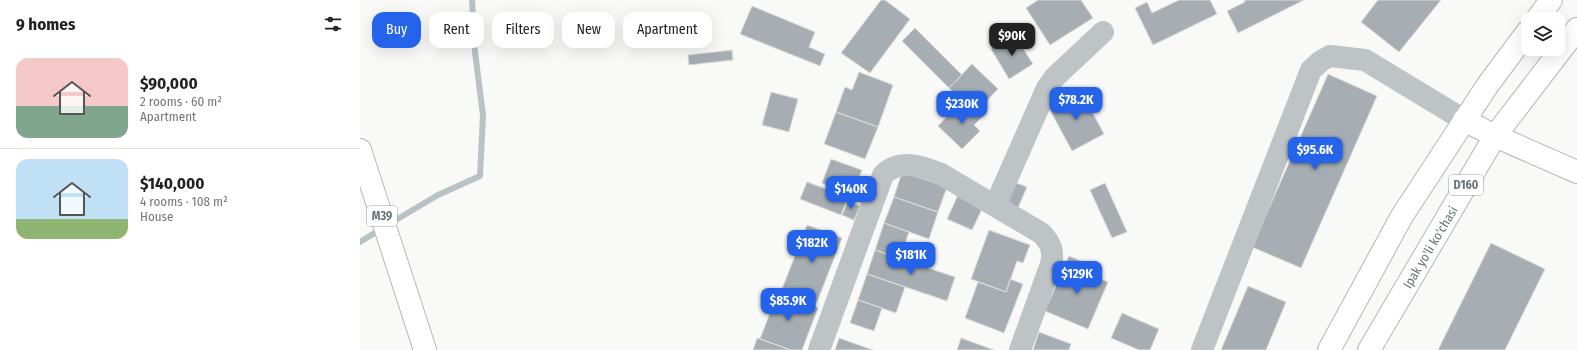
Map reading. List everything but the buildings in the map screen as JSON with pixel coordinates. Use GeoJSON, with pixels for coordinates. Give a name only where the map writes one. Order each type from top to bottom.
{"type":"FeatureCollection","features":[{"type":"Feature","properties":{"kind":"main road"},"geometry":{"type":"LineString","coordinates":[[1542,12],[1551,0]]}},
{"type":"Feature","properties":{"kind":"main road","name":"Ipak yo'li ko'chasi"},"geometry":{"type":"LineString","coordinates":[[1369,350],[1495,136],[1577,29]]}},
{"type":"Feature","properties":{"kind":"main road","name":"D160"},"geometry":{"type":"LineString","coordinates":[[1328,350],[1402,216],[1487,86],[1521,40]]}},
{"type":"Feature","properties":{"kind":"main road"},"geometry":{"type":"LineString","coordinates":[[1464,120],[1495,136],[1577,172]]}},
{"type":"Feature","properties":{"kind":"main road","name":"M39"},"geometry":{"type":"LineString","coordinates":[[360,150],[425,350]]}},
{"type":"Feature","properties":{"kind":"lane"},"geometry":{"type":"LineString","coordinates":[[995,206],[1047,88],[1054,78],[1103,32]]}},
{"type":"Feature","properties":{"kind":"lane"},"geometry":{"type":"LineString","coordinates":[[1202,350],[1311,70],[1330,56],[1365,60],[1464,120]]}},
{"type":"Feature","properties":{"kind":"lane"},"geometry":{"type":"LineString","coordinates":[[819,350],[883,175],[889,168],[910,165],[924,167],[941,174],[1041,233],[1049,241],[1052,247],[1052,264],[1020,350]]}},
{"type":"Feature","properties":{"kind":"waterway"},"geometry":{"type":"LineString","coordinates":[[389,224],[438,195],[480,176],[483,115],[475,52],[472,0]]}},
{"type":"Feature","properties":{"kind":"waterway"},"geometry":{"type":"LineString","coordinates":[[360,242],[381,229]]}}]}
